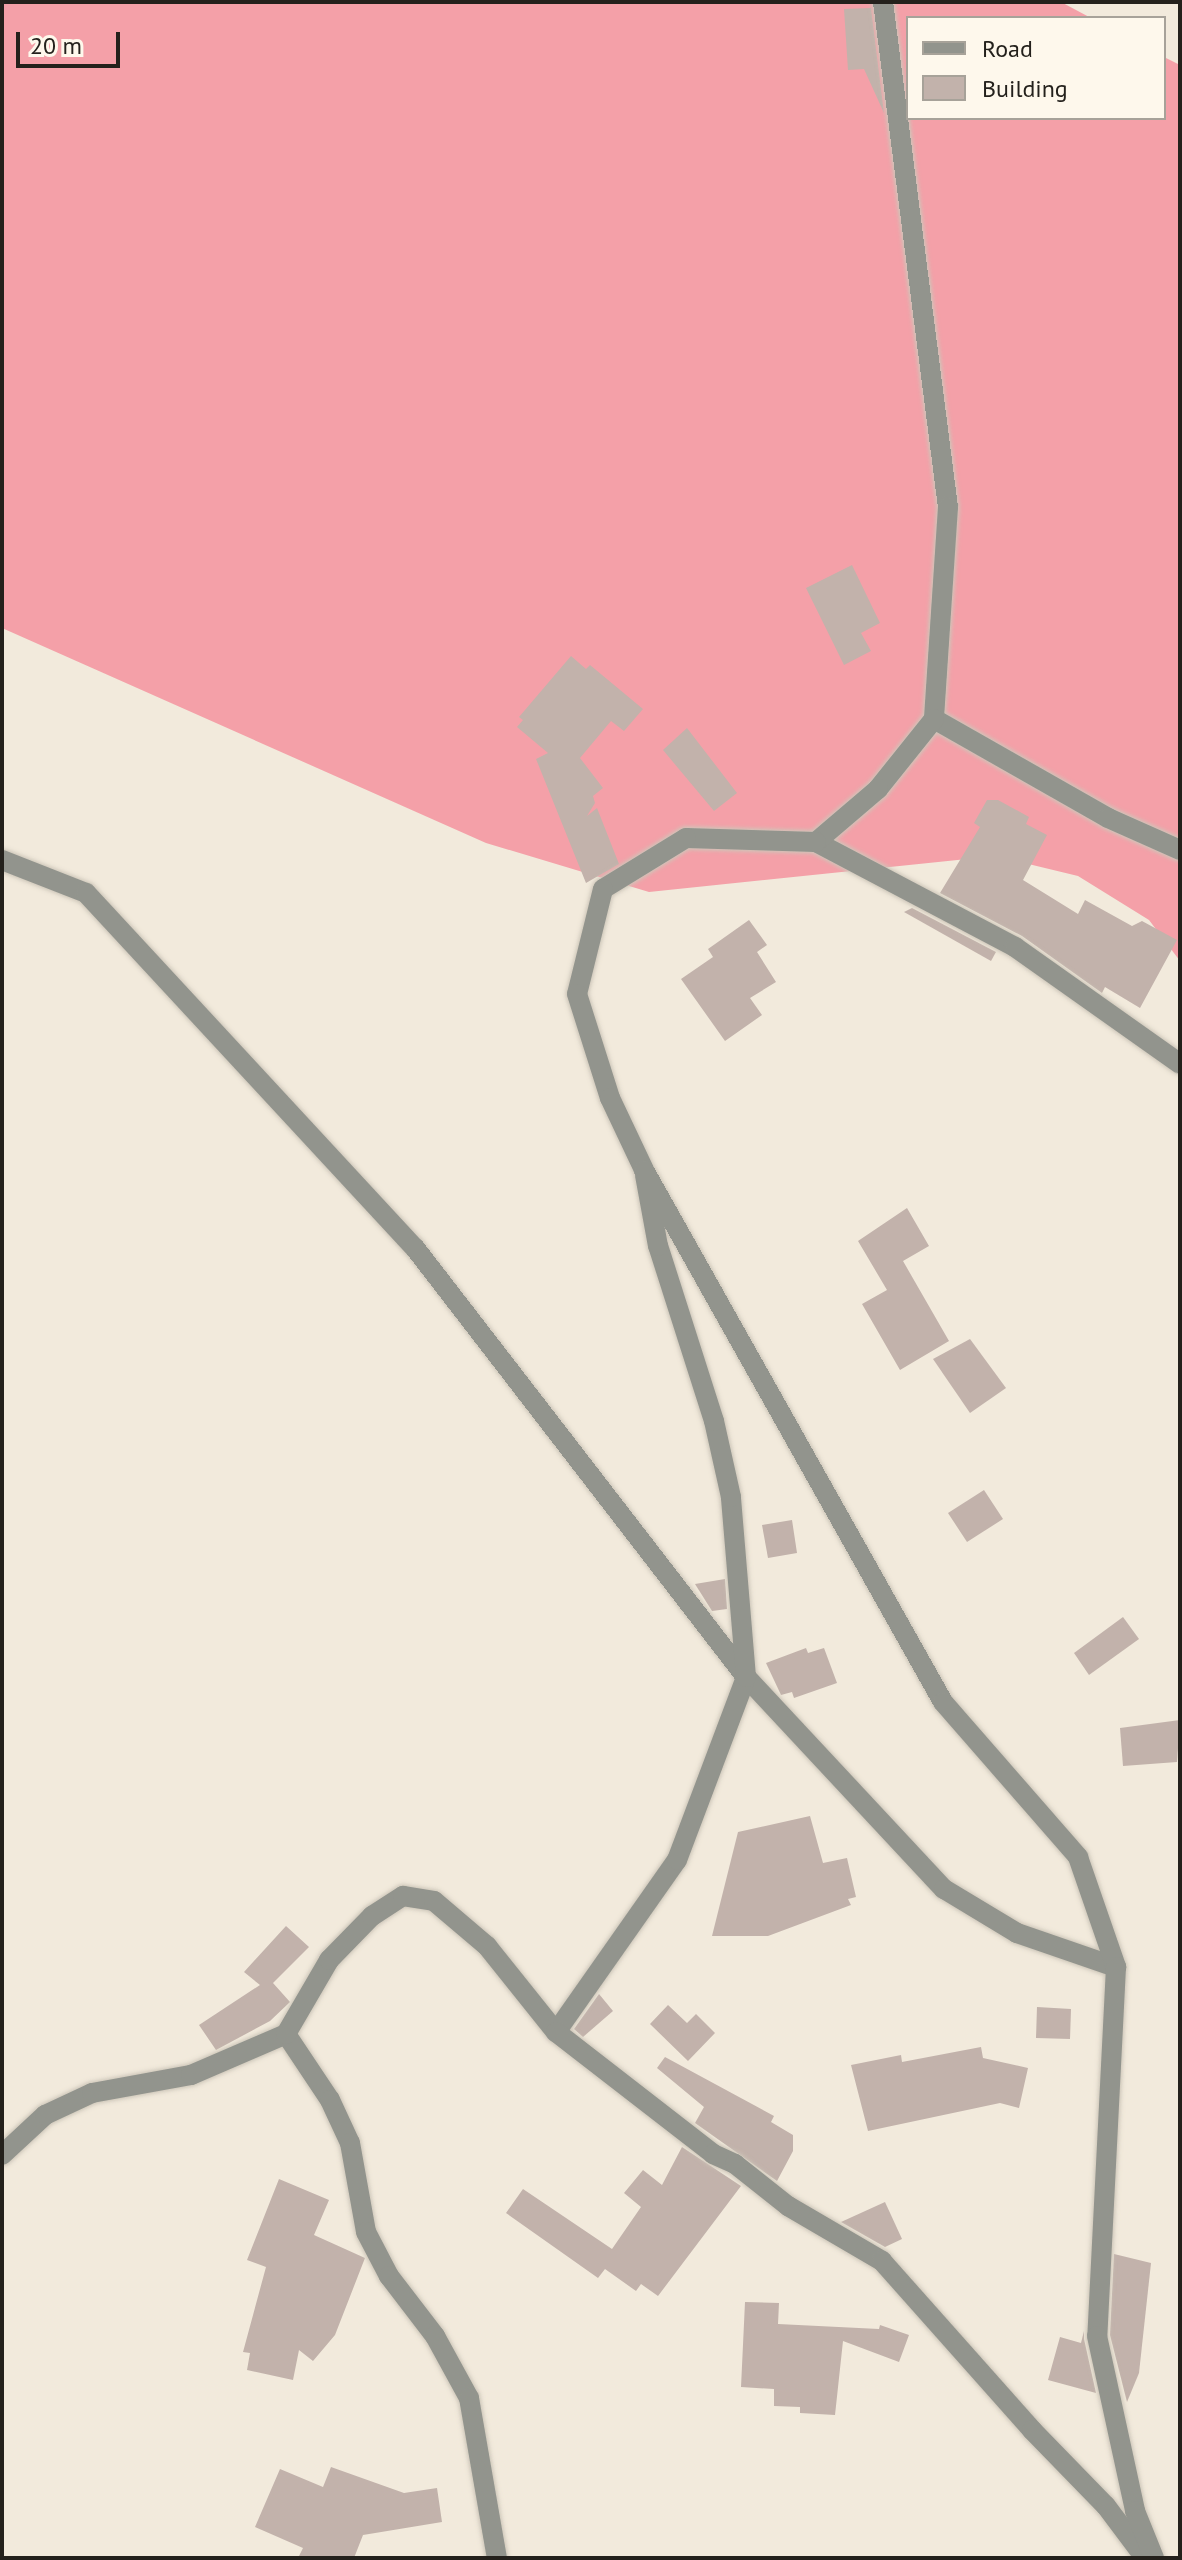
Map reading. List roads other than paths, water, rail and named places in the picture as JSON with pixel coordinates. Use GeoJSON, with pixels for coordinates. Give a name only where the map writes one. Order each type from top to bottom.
{"type":"FeatureCollection","features":[{"type":"Feature","properties":{"kind":"street"},"geometry":{"type":"LineString","coordinates":[[816,842],[878,789],[934,719],[948,507],[883,2]]}},
{"type":"Feature","properties":{"kind":"street"},"geometry":{"type":"LineString","coordinates":[[934,719],[1108,818],[1180,850]]}},
{"type":"Feature","properties":{"kind":"street"},"geometry":{"type":"LineString","coordinates":[[1154,2558],[1135,2511],[1097,2336],[1116,1967],[1078,1857],[943,1702],[644,1170],[610,1098],[577,994],[603,889],[686,838],[816,842],[1015,947],[1180,1064]]}},
{"type":"Feature","properties":{"kind":"street"},"geometry":{"type":"LineString","coordinates":[[2,860],[86,893],[415,1248],[746,1677],[944,1889],[1017,1933],[1116,1967]]}},
{"type":"Feature","properties":{"kind":"street"},"geometry":{"type":"LineString","coordinates":[[556,2032],[677,1860],[746,1677],[731,1497],[714,1421],[658,1246],[644,1170]]}},
{"type":"Feature","properties":{"kind":"street"},"geometry":{"type":"LineString","coordinates":[[2,2155],[45,2115],[92,2093],[191,2075],[286,2034],[329,1960],[372,1916],[403,1896],[434,1901],[487,1946],[556,2032],[713,2154],[735,2164],[788,2206],[882,2261],[1106,2506],[1145,2558]]}},
{"type":"Feature","properties":{"kind":"street"},"geometry":{"type":"LineString","coordinates":[[286,2034],[330,2100],[350,2143],[366,2232],[389,2276],[435,2336],[469,2398],[497,2558]]}}]}
